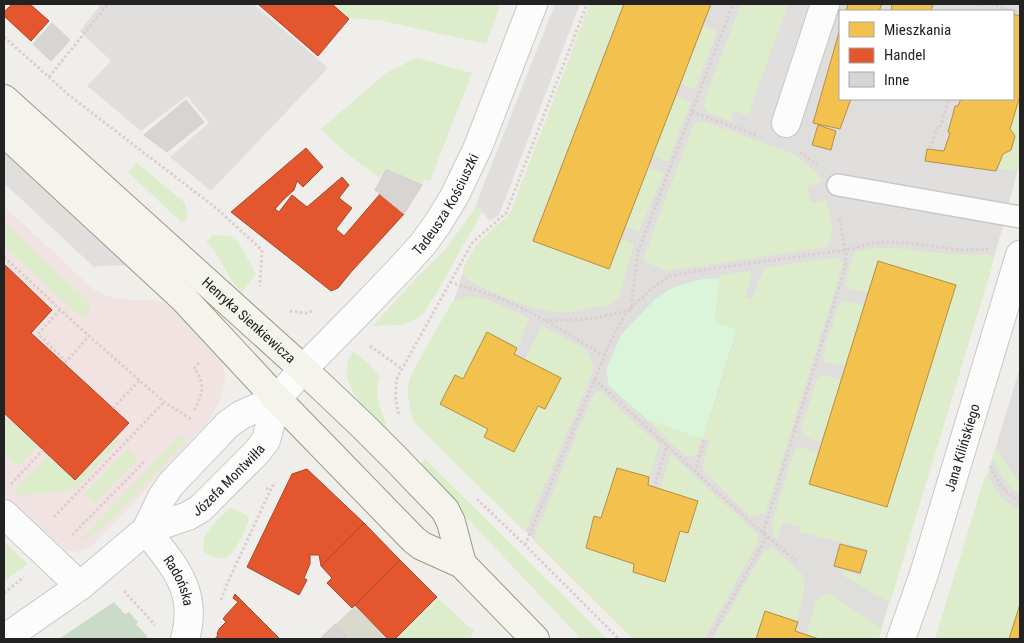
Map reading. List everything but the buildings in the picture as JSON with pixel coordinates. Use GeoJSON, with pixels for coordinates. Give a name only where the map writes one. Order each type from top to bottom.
{"type":"FeatureCollection","features":[{"type":"Feature","properties":{"kind":"main road","name":"Henryka Sienkiewicza"},"geometry":{"type":"LineString","coordinates":[[4,99],[364,427],[445,510],[451,522],[462,564]]}},
{"type":"Feature","properties":{"kind":"main road","name":"Henryka Sienkiewicza"},"geometry":{"type":"LineString","coordinates":[[4,132],[184,299],[277,399],[414,540],[422,546],[462,564],[535,639]]}},
{"type":"Feature","properties":{"kind":"street","name":"Tadeusza Kościuszki"},"geometry":{"type":"LineString","coordinates":[[302,369],[404,265],[423,244],[438,223],[454,197],[478,147],[533,4]]}},
{"type":"Feature","properties":{"kind":"street"},"geometry":{"type":"LineString","coordinates":[[790,136],[825,4]]}},
{"type":"Feature","properties":{"kind":"street","name":"Jana Kilińskiego"},"geometry":{"type":"LineString","coordinates":[[901,639],[924,574],[1020,255]]}},
{"type":"Feature","properties":{"kind":"street","name":"Józefa Montwiłła"},"geometry":{"type":"LineString","coordinates":[[4,639],[80,586],[146,530],[200,510],[243,468],[266,440],[277,399],[302,369]]}},
{"type":"Feature","properties":{"kind":"street","name":"Józefa Montwiłła"},"geometry":{"type":"LineString","coordinates":[[146,530],[162,497],[171,484],[228,425],[241,415],[277,399]]}},
{"type":"Feature","properties":{"kind":"street"},"geometry":{"type":"LineString","coordinates":[[4,514],[80,586]]}},
{"type":"Feature","properties":{"kind":"street","name":"Radońska"},"geometry":{"type":"LineString","coordinates":[[146,530],[172,564],[187,595],[190,618],[185,639]]}},
{"type":"Feature","properties":{"kind":"lane"},"geometry":{"type":"LineString","coordinates":[[838,185],[1020,217]]}},
{"type":"Feature","properties":{"kind":"path"},"geometry":{"type":"LineString","coordinates":[[49,77],[108,4]]}},
{"type":"Feature","properties":{"kind":"path"},"geometry":{"type":"LineString","coordinates":[[400,416],[397,409],[395,390],[397,378],[472,243],[506,213],[587,4]]}},
{"type":"Feature","properties":{"kind":"path"},"geometry":{"type":"LineString","coordinates":[[631,309],[638,252],[733,4]]}},
{"type":"Feature","properties":{"kind":"path"},"geometry":{"type":"LineString","coordinates":[[991,4],[1010,10]]}},
{"type":"Feature","properties":{"kind":"path"},"geometry":{"type":"LineString","coordinates":[[4,37],[70,96],[216,208],[262,250],[260,287]]}},
{"type":"Feature","properties":{"kind":"path"},"geometry":{"type":"LineString","coordinates":[[930,148],[936,128],[940,128],[949,100]]}},
{"type":"Feature","properties":{"kind":"path"},"geometry":{"type":"LineString","coordinates":[[692,112],[757,135]]}},
{"type":"Feature","properties":{"kind":"path"},"geometry":{"type":"LineString","coordinates":[[790,136],[804,154],[821,170]]}},
{"type":"Feature","properties":{"kind":"path"},"geometry":{"type":"LineString","coordinates":[[763,533],[845,268],[846,250],[838,209]]}},
{"type":"Feature","properties":{"kind":"path"},"geometry":{"type":"LineString","coordinates":[[525,545],[603,356],[625,315],[654,286],[670,276],[846,250],[874,243],[908,243],[962,250],[994,248]]}},
{"type":"Feature","properties":{"kind":"path"},"geometry":{"type":"LineString","coordinates":[[4,257],[60,310],[164,402],[189,417]]}},
{"type":"Feature","properties":{"kind":"path"},"geometry":{"type":"LineString","coordinates":[[450,282],[491,295],[533,313],[603,356]]}},
{"type":"Feature","properties":{"kind":"path"},"geometry":{"type":"LineString","coordinates":[[545,320],[571,321],[612,315],[631,309]]}},
{"type":"Feature","properties":{"kind":"path"},"geometry":{"type":"LineString","coordinates":[[60,310],[38,334],[65,362],[89,336]]}},
{"type":"Feature","properties":{"kind":"path"},"geometry":{"type":"LineString","coordinates":[[286,310],[307,313],[319,310]]}},
{"type":"Feature","properties":{"kind":"path"},"geometry":{"type":"LineString","coordinates":[[368,344],[402,369]]}},
{"type":"Feature","properties":{"kind":"path"},"geometry":{"type":"LineString","coordinates":[[182,424],[195,409],[201,396],[202,381],[194,369],[200,362]]}},
{"type":"Feature","properties":{"kind":"path"},"geometry":{"type":"LineString","coordinates":[[594,378],[695,472],[796,561]]}},
{"type":"Feature","properties":{"kind":"path"},"geometry":{"type":"LineString","coordinates":[[113,408],[140,380]]}},
{"type":"Feature","properties":{"kind":"path"},"geometry":{"type":"LineString","coordinates":[[41,549],[164,402]]}},
{"type":"Feature","properties":{"kind":"path"},"geometry":{"type":"LineString","coordinates":[[695,472],[704,441]]}},
{"type":"Feature","properties":{"kind":"path"},"geometry":{"type":"LineString","coordinates":[[655,484],[667,445]]}},
{"type":"Feature","properties":{"kind":"path"},"geometry":{"type":"LineString","coordinates":[[10,484],[43,450]]}},
{"type":"Feature","properties":{"kind":"path"},"geometry":{"type":"LineString","coordinates":[[41,549],[147,459]]}},
{"type":"Feature","properties":{"kind":"path"},"geometry":{"type":"LineString","coordinates":[[989,463],[1002,487],[1009,495],[1020,502]]}},
{"type":"Feature","properties":{"kind":"path"},"geometry":{"type":"LineString","coordinates":[[220,602],[270,491]]}},
{"type":"Feature","properties":{"kind":"path"},"geometry":{"type":"LineString","coordinates":[[477,498],[619,639]]}},
{"type":"Feature","properties":{"kind":"path"},"geometry":{"type":"LineString","coordinates":[[709,639],[767,537]]}},
{"type":"Feature","properties":{"kind":"path"},"geometry":{"type":"LineString","coordinates":[[117,592],[123,589],[158,628]]}},
{"type":"Feature","properties":{"kind":"shaded area"},"geometry":{"type":"Polygon","coordinates":[[[101,4],[253,4],[328,68],[211,191],[170,157],[209,123],[187,96],[141,131],[87,86],[111,61],[80,31],[101,4]]]}},
{"type":"Feature","properties":{"kind":"shaded area"},"geometry":{"type":"Polygon","coordinates":[[[555,4],[580,4],[499,215],[490,221],[476,204],[555,4]]]}},
{"type":"Feature","properties":{"kind":"shaded area"},"geometry":{"type":"Polygon","coordinates":[[[590,4],[1020,4],[1020,162],[989,276],[878,639],[635,639],[415,422],[464,269],[511,212],[590,4]]]}},
{"type":"Feature","properties":{"kind":"shaded area"},"geometry":{"type":"Polygon","coordinates":[[[789,4],[810,4],[769,132],[745,124],[789,4]]]}},
{"type":"Feature","properties":{"kind":"shaded area"},"geometry":{"type":"Polygon","coordinates":[[[4,148],[130,265],[98,266],[95,268],[4,183],[4,148]]]}},
{"type":"Feature","properties":{"kind":"shaded area"},"geometry":{"type":"Polygon","coordinates":[[[837,158],[985,179],[982,197],[1004,223],[1001,234],[970,231],[956,242],[852,229],[835,184],[837,158]]]}},
{"type":"Feature","properties":{"kind":"shaded area"},"geometry":{"type":"Polygon","coordinates":[[[4,206],[94,290],[109,297],[131,300],[154,300],[182,310],[215,342],[223,361],[225,379],[219,403],[207,423],[109,529],[90,547],[75,552],[65,550],[4,495],[4,206]]]}},
{"type":"Feature","properties":{"kind":"shaded area"},"geometry":{"type":"Polygon","coordinates":[[[1020,367],[1020,639],[937,639],[996,447],[1020,367]]]}},
{"type":"Feature","properties":{"kind":"shaded area"},"geometry":{"type":"Polygon","coordinates":[[[355,606],[388,639],[320,639],[355,606]]]}},
{"type":"Feature","properties":{"kind":"green space"},"geometry":{"type":"Polygon","coordinates":[[[333,4],[499,4],[499,9],[486,44],[379,20],[349,18],[333,4]]]}},
{"type":"Feature","properties":{"kind":"green space"},"geometry":{"type":"Polygon","coordinates":[[[590,4],[623,4],[532,241],[609,269],[621,239],[634,244],[619,297],[616,300],[606,305],[578,311],[553,311],[527,306],[467,280],[463,275],[463,269],[475,246],[511,212],[590,4]]]}},
{"type":"Feature","properties":{"kind":"green space"},"geometry":{"type":"Polygon","coordinates":[[[741,4],[788,4],[748,116],[734,111],[731,121],[707,112],[703,104],[741,4]]]}},
{"type":"Feature","properties":{"kind":"green space"},"geometry":{"type":"Polygon","coordinates":[[[703,25],[717,31],[695,90],[681,84],[703,25]]]}},
{"type":"Feature","properties":{"kind":"green space"},"geometry":{"type":"Polygon","coordinates":[[[416,58],[472,73],[430,181],[425,179],[422,185],[386,168],[379,178],[345,152],[321,129],[386,73],[416,58]]]}},
{"type":"Feature","properties":{"kind":"green space"},"geometry":{"type":"Polygon","coordinates":[[[676,96],[691,102],[668,162],[653,155],[676,96]]]}},
{"type":"Feature","properties":{"kind":"green space"},"geometry":{"type":"Polygon","coordinates":[[[1020,98],[1020,161],[1017,170],[997,169],[1003,154],[1012,150],[1016,136],[1011,129],[1020,98]]]}},
{"type":"Feature","properties":{"kind":"green space"},"geometry":{"type":"Polygon","coordinates":[[[703,121],[794,154],[817,173],[823,182],[807,186],[811,203],[826,200],[832,230],[827,247],[667,271],[645,262],[644,256],[694,124],[703,121]]]}},
{"type":"Feature","properties":{"kind":"green space"},"geometry":{"type":"Polygon","coordinates":[[[137,163],[185,203],[188,217],[182,223],[128,172],[137,163]]]}},
{"type":"Feature","properties":{"kind":"green space"},"geometry":{"type":"Polygon","coordinates":[[[648,167],[664,173],[639,232],[626,226],[648,167]]]}},
{"type":"Feature","properties":{"kind":"green space"},"geometry":{"type":"Polygon","coordinates":[[[476,204],[482,212],[423,314],[412,321],[399,325],[373,326],[417,277],[445,250],[476,204]]]}},
{"type":"Feature","properties":{"kind":"green space"},"geometry":{"type":"Polygon","coordinates":[[[4,222],[88,301],[91,309],[83,319],[4,247],[4,222]]]}},
{"type":"Feature","properties":{"kind":"green space"},"geometry":{"type":"Polygon","coordinates":[[[213,235],[230,236],[239,243],[256,274],[242,292],[235,285],[214,250],[206,242],[213,235]]]}},
{"type":"Feature","properties":{"kind":"green space"},"geometry":{"type":"Polygon","coordinates":[[[877,248],[950,254],[995,255],[890,603],[842,575],[844,571],[861,576],[868,549],[800,532],[800,527],[783,522],[778,538],[773,537],[772,523],[795,449],[800,447],[818,453],[809,484],[886,507],[956,285],[878,261],[868,293],[848,288],[845,284],[854,253],[877,248]]]}},
{"type":"Feature","properties":{"kind":"green space"},"geometry":{"type":"Polygon","coordinates":[[[837,257],[843,264],[766,512],[750,517],[702,469],[709,441],[704,438],[738,329],[715,322],[719,275],[750,271],[752,274],[745,297],[752,299],[762,273],[767,267],[837,257]]]}},
{"type":"Feature","properties":{"kind":"green space"},"geometry":{"type":"Polygon","coordinates":[[[719,278],[715,322],[737,329],[703,439],[646,419],[609,386],[607,368],[621,335],[655,299],[670,289],[684,284],[703,279],[719,278]]]}},
{"type":"Feature","properties":{"kind":"green space"},"geometry":{"type":"Polygon","coordinates":[[[469,296],[486,299],[529,318],[518,347],[487,331],[463,379],[455,375],[440,404],[487,429],[484,438],[514,452],[538,406],[546,409],[561,378],[525,359],[542,326],[585,349],[593,364],[589,381],[525,532],[414,422],[410,407],[408,387],[413,371],[452,302],[469,296]]]}},
{"type":"Feature","properties":{"kind":"green space"},"geometry":{"type":"Polygon","coordinates":[[[845,301],[864,306],[845,366],[825,362],[822,357],[839,304],[845,301]]]}},
{"type":"Feature","properties":{"kind":"green space"},"geometry":{"type":"Polygon","coordinates":[[[353,351],[369,364],[380,377],[377,389],[387,427],[385,431],[361,404],[349,384],[348,362],[353,351]]]}},
{"type":"Feature","properties":{"kind":"green space"},"geometry":{"type":"Polygon","coordinates":[[[822,375],[841,380],[821,442],[806,437],[801,429],[817,378],[822,375]]]}},
{"type":"Feature","properties":{"kind":"green space"},"geometry":{"type":"Polygon","coordinates":[[[600,391],[659,445],[650,477],[617,467],[600,518],[594,516],[586,548],[634,564],[632,572],[665,582],[680,531],[689,533],[698,501],[660,489],[671,454],[758,535],[757,544],[704,639],[633,639],[533,540],[594,393],[600,391]]]}},
{"type":"Feature","properties":{"kind":"green space"},"geometry":{"type":"Polygon","coordinates":[[[4,413],[38,445],[18,467],[4,453],[4,413]]]}},
{"type":"Feature","properties":{"kind":"green space"},"geometry":{"type":"Polygon","coordinates":[[[647,419],[701,438],[697,455],[685,456],[647,419]]]}},
{"type":"Feature","properties":{"kind":"green space"},"geometry":{"type":"Polygon","coordinates":[[[180,436],[188,439],[104,526],[91,536],[78,542],[180,436]]]}},
{"type":"Feature","properties":{"kind":"green space"},"geometry":{"type":"Polygon","coordinates":[[[115,438],[119,442],[75,489],[19,496],[14,491],[48,455],[75,480],[115,438]]]}},
{"type":"Feature","properties":{"kind":"green space"},"geometry":{"type":"Polygon","coordinates":[[[995,448],[1018,480],[1020,480],[1020,494],[1003,478],[992,457],[995,448]]]}},
{"type":"Feature","properties":{"kind":"green space"},"geometry":{"type":"Polygon","coordinates":[[[127,449],[138,459],[95,504],[84,494],[127,449]]]}},
{"type":"Feature","properties":{"kind":"green space"},"geometry":{"type":"Polygon","coordinates":[[[425,459],[607,639],[581,639],[418,466],[425,459]]]}},
{"type":"Feature","properties":{"kind":"green space"},"geometry":{"type":"Polygon","coordinates":[[[986,473],[1003,499],[1020,510],[1020,604],[1009,639],[935,639],[986,473]]]}},
{"type":"Feature","properties":{"kind":"green space"},"geometry":{"type":"Polygon","coordinates":[[[231,508],[245,514],[249,518],[241,539],[227,557],[215,557],[204,552],[204,539],[208,532],[231,508]]]}},
{"type":"Feature","properties":{"kind":"green space"},"geometry":{"type":"Polygon","coordinates":[[[4,542],[28,564],[4,581],[4,542]]]}},
{"type":"Feature","properties":{"kind":"green space"},"geometry":{"type":"Polygon","coordinates":[[[774,548],[802,574],[804,579],[804,591],[797,621],[765,611],[755,639],[713,639],[764,551],[774,548]]]}},
{"type":"Feature","properties":{"kind":"green space"},"geometry":{"type":"Polygon","coordinates":[[[828,593],[882,628],[879,639],[821,639],[806,634],[816,601],[822,595],[828,593]]]}},
{"type":"Feature","properties":{"kind":"green space"},"geometry":{"type":"Polygon","coordinates":[[[438,598],[474,630],[470,639],[396,639],[438,598]]]}},
{"type":"Feature","properties":{"kind":"green space"},"geometry":{"type":"Polygon","coordinates":[[[114,602],[125,614],[129,612],[138,622],[136,624],[147,636],[147,639],[59,639],[114,602]]]}}]}
